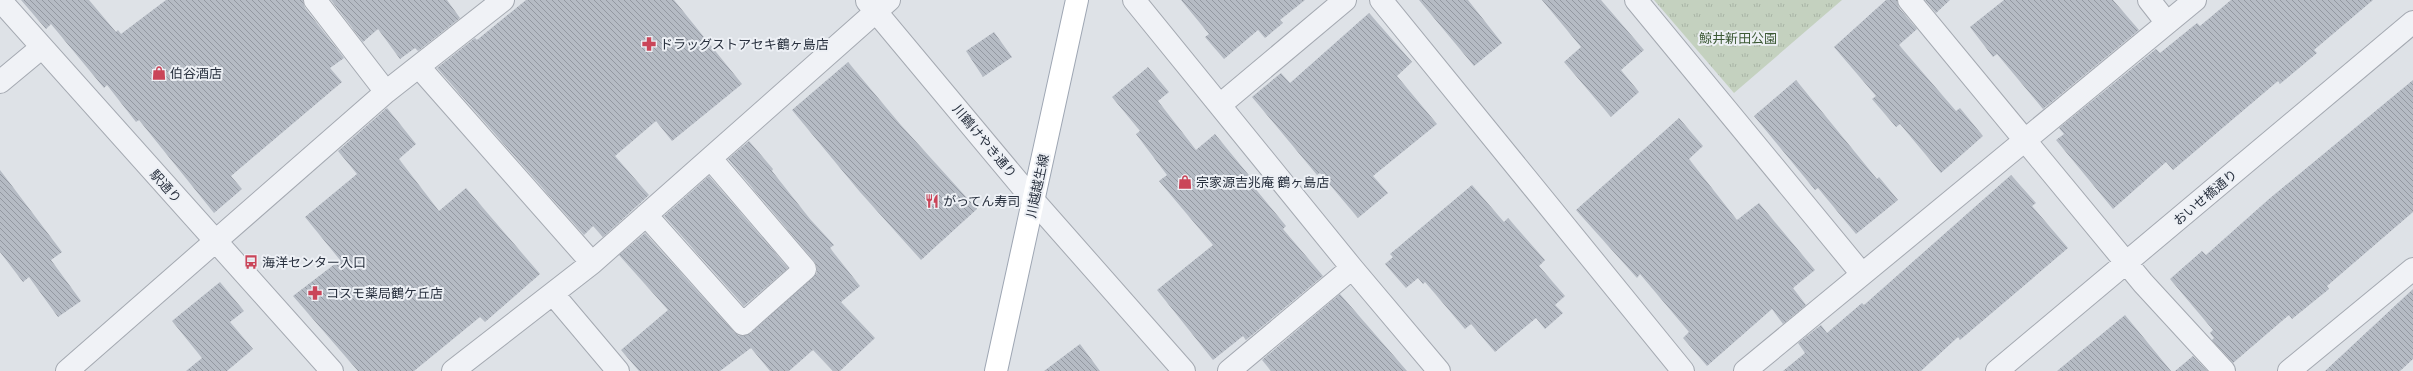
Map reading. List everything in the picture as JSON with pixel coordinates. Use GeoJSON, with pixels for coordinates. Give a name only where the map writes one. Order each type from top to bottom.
{"type":"FeatureCollection","features":[{"type":"Feature","properties":{"kind":"main road","name":"川越越生線"},"geometry":{"type":"LineString","coordinates":[[996,371],[1077,0]]}},
{"type":"Feature","properties":{"kind":"street","name":"駅通り"},"geometry":{"type":"LineString","coordinates":[[0,0],[41,48],[332,371]]}},
{"type":"Feature","properties":{"kind":"street"},"geometry":{"type":"LineString","coordinates":[[315,0],[386,92]]}},
{"type":"Feature","properties":{"kind":"street"},"geometry":{"type":"LineString","coordinates":[[1134,0],[1352,268],[1439,371]]}},
{"type":"Feature","properties":{"kind":"street"},"geometry":{"type":"LineString","coordinates":[[1220,105],[1345,0]]}},
{"type":"Feature","properties":{"kind":"street"},"geometry":{"type":"LineString","coordinates":[[1381,0],[1683,371]]}},
{"type":"Feature","properties":{"kind":"street"},"geometry":{"type":"LineString","coordinates":[[1636,0],[1862,274]]}},
{"type":"Feature","properties":{"kind":"street"},"geometry":{"type":"LineString","coordinates":[[1909,0],[2126,263],[2224,371]]}},
{"type":"Feature","properties":{"kind":"street"},"geometry":{"type":"LineString","coordinates":[[2149,0],[2167,23]]}},
{"type":"Feature","properties":{"kind":"street"},"geometry":{"type":"LineString","coordinates":[[1745,371],[2195,0]]}},
{"type":"Feature","properties":{"kind":"street"},"geometry":{"type":"LineString","coordinates":[[66,371],[216,242],[386,92],[419,67],[489,4]]}},
{"type":"Feature","properties":{"kind":"street"},"geometry":{"type":"LineString","coordinates":[[453,371],[592,263],[711,159],[877,4]]}},
{"type":"Feature","properties":{"kind":"street","name":"川鶴けやき通り"},"geometry":{"type":"LineString","coordinates":[[877,4],[1034,201],[1184,371]]}},
{"type":"Feature","properties":{"kind":"street","name":"おいせ橋通り"},"geometry":{"type":"LineString","coordinates":[[1997,371],[2413,22]]}},
{"type":"Feature","properties":{"kind":"street"},"geometry":{"type":"LineString","coordinates":[[0,82],[41,48]]}},
{"type":"Feature","properties":{"kind":"street"},"geometry":{"type":"LineString","coordinates":[[419,67],[592,263]]}},
{"type":"Feature","properties":{"kind":"street"},"geometry":{"type":"LineString","coordinates":[[646,215],[743,324],[805,269],[711,159]]}},
{"type":"Feature","properties":{"kind":"street"},"geometry":{"type":"LineString","coordinates":[[1229,371],[1352,268]]}},
{"type":"Feature","properties":{"kind":"street"},"geometry":{"type":"LineString","coordinates":[[2291,370],[2413,269]]}},
{"type":"Feature","properties":{"kind":"street"},"geometry":{"type":"LineString","coordinates":[[553,294],[618,371]]}},
{"type":"Feature","properties":{"kind":"green space","name":"鯨井新田公園"},"geometry":{"type":"Polygon","coordinates":[[[1654,0],[1842,0],[1734,93],[1654,0]]]}},
{"type":"Feature","properties":{"kind":"building"},"geometry":{"type":"Polygon","coordinates":[[[21,0],[89,0],[116,32],[118,30],[121,34],[166,0],[303,0],[305,8],[344,58],[330,68],[342,82],[231,176],[242,189],[214,213],[139,120],[136,122],[107,85],[104,88],[51,24],[46,29],[21,0]]]}},
{"type":"Feature","properties":{"kind":"building"},"geometry":{"type":"Polygon","coordinates":[[[331,0],[447,0],[460,18],[418,51],[415,48],[400,59],[378,29],[363,42],[331,0]]]}},
{"type":"Feature","properties":{"kind":"building"},"geometry":{"type":"Polygon","coordinates":[[[526,0],[674,0],[742,84],[672,141],[656,121],[615,156],[649,195],[603,237],[593,226],[584,235],[437,68],[475,38],[477,40],[526,0]]]}},
{"type":"Feature","properties":{"kind":"building"},"geometry":{"type":"Polygon","coordinates":[[[1181,0],[1305,0],[1280,20],[1283,23],[1265,38],[1258,30],[1224,59],[1205,37],[1209,34],[1181,0]]]}},
{"type":"Feature","properties":{"kind":"building"},"geometry":{"type":"Polygon","coordinates":[[[1419,0],[1468,0],[1502,43],[1474,66],[1419,0]]]}},
{"type":"Feature","properties":{"kind":"building"},"geometry":{"type":"Polygon","coordinates":[[[1542,0],[1601,0],[1644,50],[1621,70],[1639,92],[1611,117],[1564,62],[1581,47],[1542,0]]]}},
{"type":"Feature","properties":{"kind":"building"},"geometry":{"type":"Polygon","coordinates":[[[1886,0],[1897,0],[1899,8],[1917,29],[1899,45],[1956,111],[1960,108],[1983,136],[1941,173],[1900,124],[1896,127],[1872,99],[1876,96],[1834,47],[1886,0]]]}},
{"type":"Feature","properties":{"kind":"building"},"geometry":{"type":"Polygon","coordinates":[[[1925,0],[1950,0],[1936,13],[1925,0]]]}},
{"type":"Feature","properties":{"kind":"building"},"geometry":{"type":"Polygon","coordinates":[[[2004,0],[2113,0],[2139,30],[2043,109],[1997,54],[1993,57],[1970,27],[2004,0]]]}},
{"type":"Feature","properties":{"kind":"building"},"geometry":{"type":"Polygon","coordinates":[[[2231,0],[2373,0],[2314,50],[2317,53],[2280,84],[2278,81],[2173,170],[2166,162],[2113,209],[2056,140],[2064,134],[2059,128],[2156,49],[2160,53],[2197,23],[2200,26],[2231,0]]]}},
{"type":"Feature","properties":{"kind":"building"},"geometry":{"type":"Polygon","coordinates":[[[1369,13],[1412,62],[1397,76],[1437,124],[1373,176],[1388,193],[1358,218],[1320,173],[1317,175],[1252,97],[1281,73],[1290,83],[1369,13]]]}},
{"type":"Feature","properties":{"kind":"building"},"geometry":{"type":"Polygon","coordinates":[[[994,32],[1012,57],[983,77],[966,51],[994,32]]]}},
{"type":"Feature","properties":{"kind":"building"},"geometry":{"type":"Polygon","coordinates":[[[848,62],[900,124],[977,209],[921,260],[860,192],[792,110],[848,62]]]}},
{"type":"Feature","properties":{"kind":"building"},"geometry":{"type":"Polygon","coordinates":[[[1148,67],[1169,92],[1158,101],[1196,150],[1215,134],[1252,179],[1249,181],[1286,226],[1283,229],[1323,276],[1246,340],[1243,336],[1213,360],[1157,290],[1213,245],[1159,181],[1167,175],[1136,134],[1140,131],[1112,97],[1148,67]]]}},
{"type":"Feature","properties":{"kind":"building"},"geometry":{"type":"Polygon","coordinates":[[[1796,80],[1877,179],[1879,177],[1898,200],[1856,234],[1818,188],[1815,190],[1754,116],[1796,80]]]}},
{"type":"Feature","properties":{"kind":"building"},"geometry":{"type":"Polygon","coordinates":[[[2413,80],[2413,212],[2327,286],[2329,289],[2292,319],[2289,315],[2233,363],[2212,340],[2214,338],[2210,333],[2213,330],[2170,279],[2202,251],[2206,255],[2269,199],[2413,80]]]}},
{"type":"Feature","properties":{"kind":"building"},"geometry":{"type":"Polygon","coordinates":[[[387,108],[416,144],[399,159],[439,211],[466,188],[540,274],[485,322],[480,317],[414,371],[358,371],[293,296],[340,260],[305,217],[357,174],[338,151],[387,108]]]}},
{"type":"Feature","properties":{"kind":"building"},"geometry":{"type":"Polygon","coordinates":[[[1679,118],[1703,146],[1689,159],[1737,220],[1759,203],[1815,270],[1793,288],[1806,305],[1783,324],[1772,309],[1707,366],[1683,338],[1689,332],[1640,274],[1637,278],[1576,210],[1679,118]]]}},
{"type":"Feature","properties":{"kind":"building"},"geometry":{"type":"Polygon","coordinates":[[[749,141],[773,169],[772,171],[810,219],[834,245],[830,248],[860,286],[841,302],[875,338],[840,371],[833,371],[813,350],[789,371],[770,371],[751,348],[720,371],[639,371],[621,350],[668,310],[619,255],[645,233],[739,336],[751,333],[817,273],[817,267],[814,261],[728,159],[749,141]]]}},
{"type":"Feature","properties":{"kind":"building"},"geometry":{"type":"Polygon","coordinates":[[[0,170],[62,252],[51,260],[81,301],[58,317],[29,277],[23,282],[0,252],[0,170]]]}},
{"type":"Feature","properties":{"kind":"building"},"geometry":{"type":"Polygon","coordinates":[[[2011,175],[2036,203],[2032,206],[2068,248],[1960,340],[1958,337],[1921,371],[1783,371],[1805,353],[1798,343],[1821,325],[1827,333],[1862,303],[1864,305],[2011,175]]]}},
{"type":"Feature","properties":{"kind":"building"},"geometry":{"type":"Polygon","coordinates":[[[709,176],[788,268],[744,306],[664,216],[709,176]]]}},
{"type":"Feature","properties":{"kind":"building"},"geometry":{"type":"Polygon","coordinates":[[[1472,185],[1504,222],[1508,218],[1545,260],[1539,266],[1565,296],[1555,305],[1563,313],[1545,329],[1536,318],[1495,352],[1471,324],[1465,329],[1425,282],[1423,284],[1418,278],[1406,288],[1385,264],[1393,257],[1390,254],[1472,185]]]}},
{"type":"Feature","properties":{"kind":"building"},"geometry":{"type":"Polygon","coordinates":[[[220,282],[244,311],[230,322],[253,349],[227,371],[186,371],[202,358],[172,321],[220,282]]]}},
{"type":"Feature","properties":{"kind":"building"},"geometry":{"type":"Polygon","coordinates":[[[2413,289],[2413,359],[2400,371],[2325,371],[2413,289]]]}},
{"type":"Feature","properties":{"kind":"building"},"geometry":{"type":"Polygon","coordinates":[[[1340,294],[1407,371],[1271,371],[1262,360],[1340,294]]]}},
{"type":"Feature","properties":{"kind":"building"},"geometry":{"type":"Polygon","coordinates":[[[2125,315],[2171,371],[2057,371],[2125,315]]]}},
{"type":"Feature","properties":{"kind":"building"},"geometry":{"type":"Polygon","coordinates":[[[1080,344],[1100,371],[1044,371],[1080,344]]]}},
{"type":"Feature","properties":{"kind":"building"},"geometry":{"type":"Polygon","coordinates":[[[2193,356],[2207,371],[2175,371],[2193,356]]]}},
{"type":"Feature","properties":{"kind":"place","name":"ドラッグストアセキ鶴ヶ島店"},"geometry":{"type":"Point","coordinates":[649,44]}},
{"type":"Feature","properties":{"kind":"place","name":"伯谷酒店"},"geometry":{"type":"Point","coordinates":[159,73]}},
{"type":"Feature","properties":{"kind":"place","name":"宗家源吉兆庵 鶴ヶ島店"},"geometry":{"type":"Point","coordinates":[1185,182]}},
{"type":"Feature","properties":{"kind":"place","name":"がってん寿司"},"geometry":{"type":"Point","coordinates":[932,201]}},
{"type":"Feature","properties":{"kind":"place","name":"海洋センター入口"},"geometry":{"type":"Point","coordinates":[251,262]}},
{"type":"Feature","properties":{"kind":"place","name":"コスモ薬局鶴ケ丘店"},"geometry":{"type":"Point","coordinates":[315,293]}}]}
